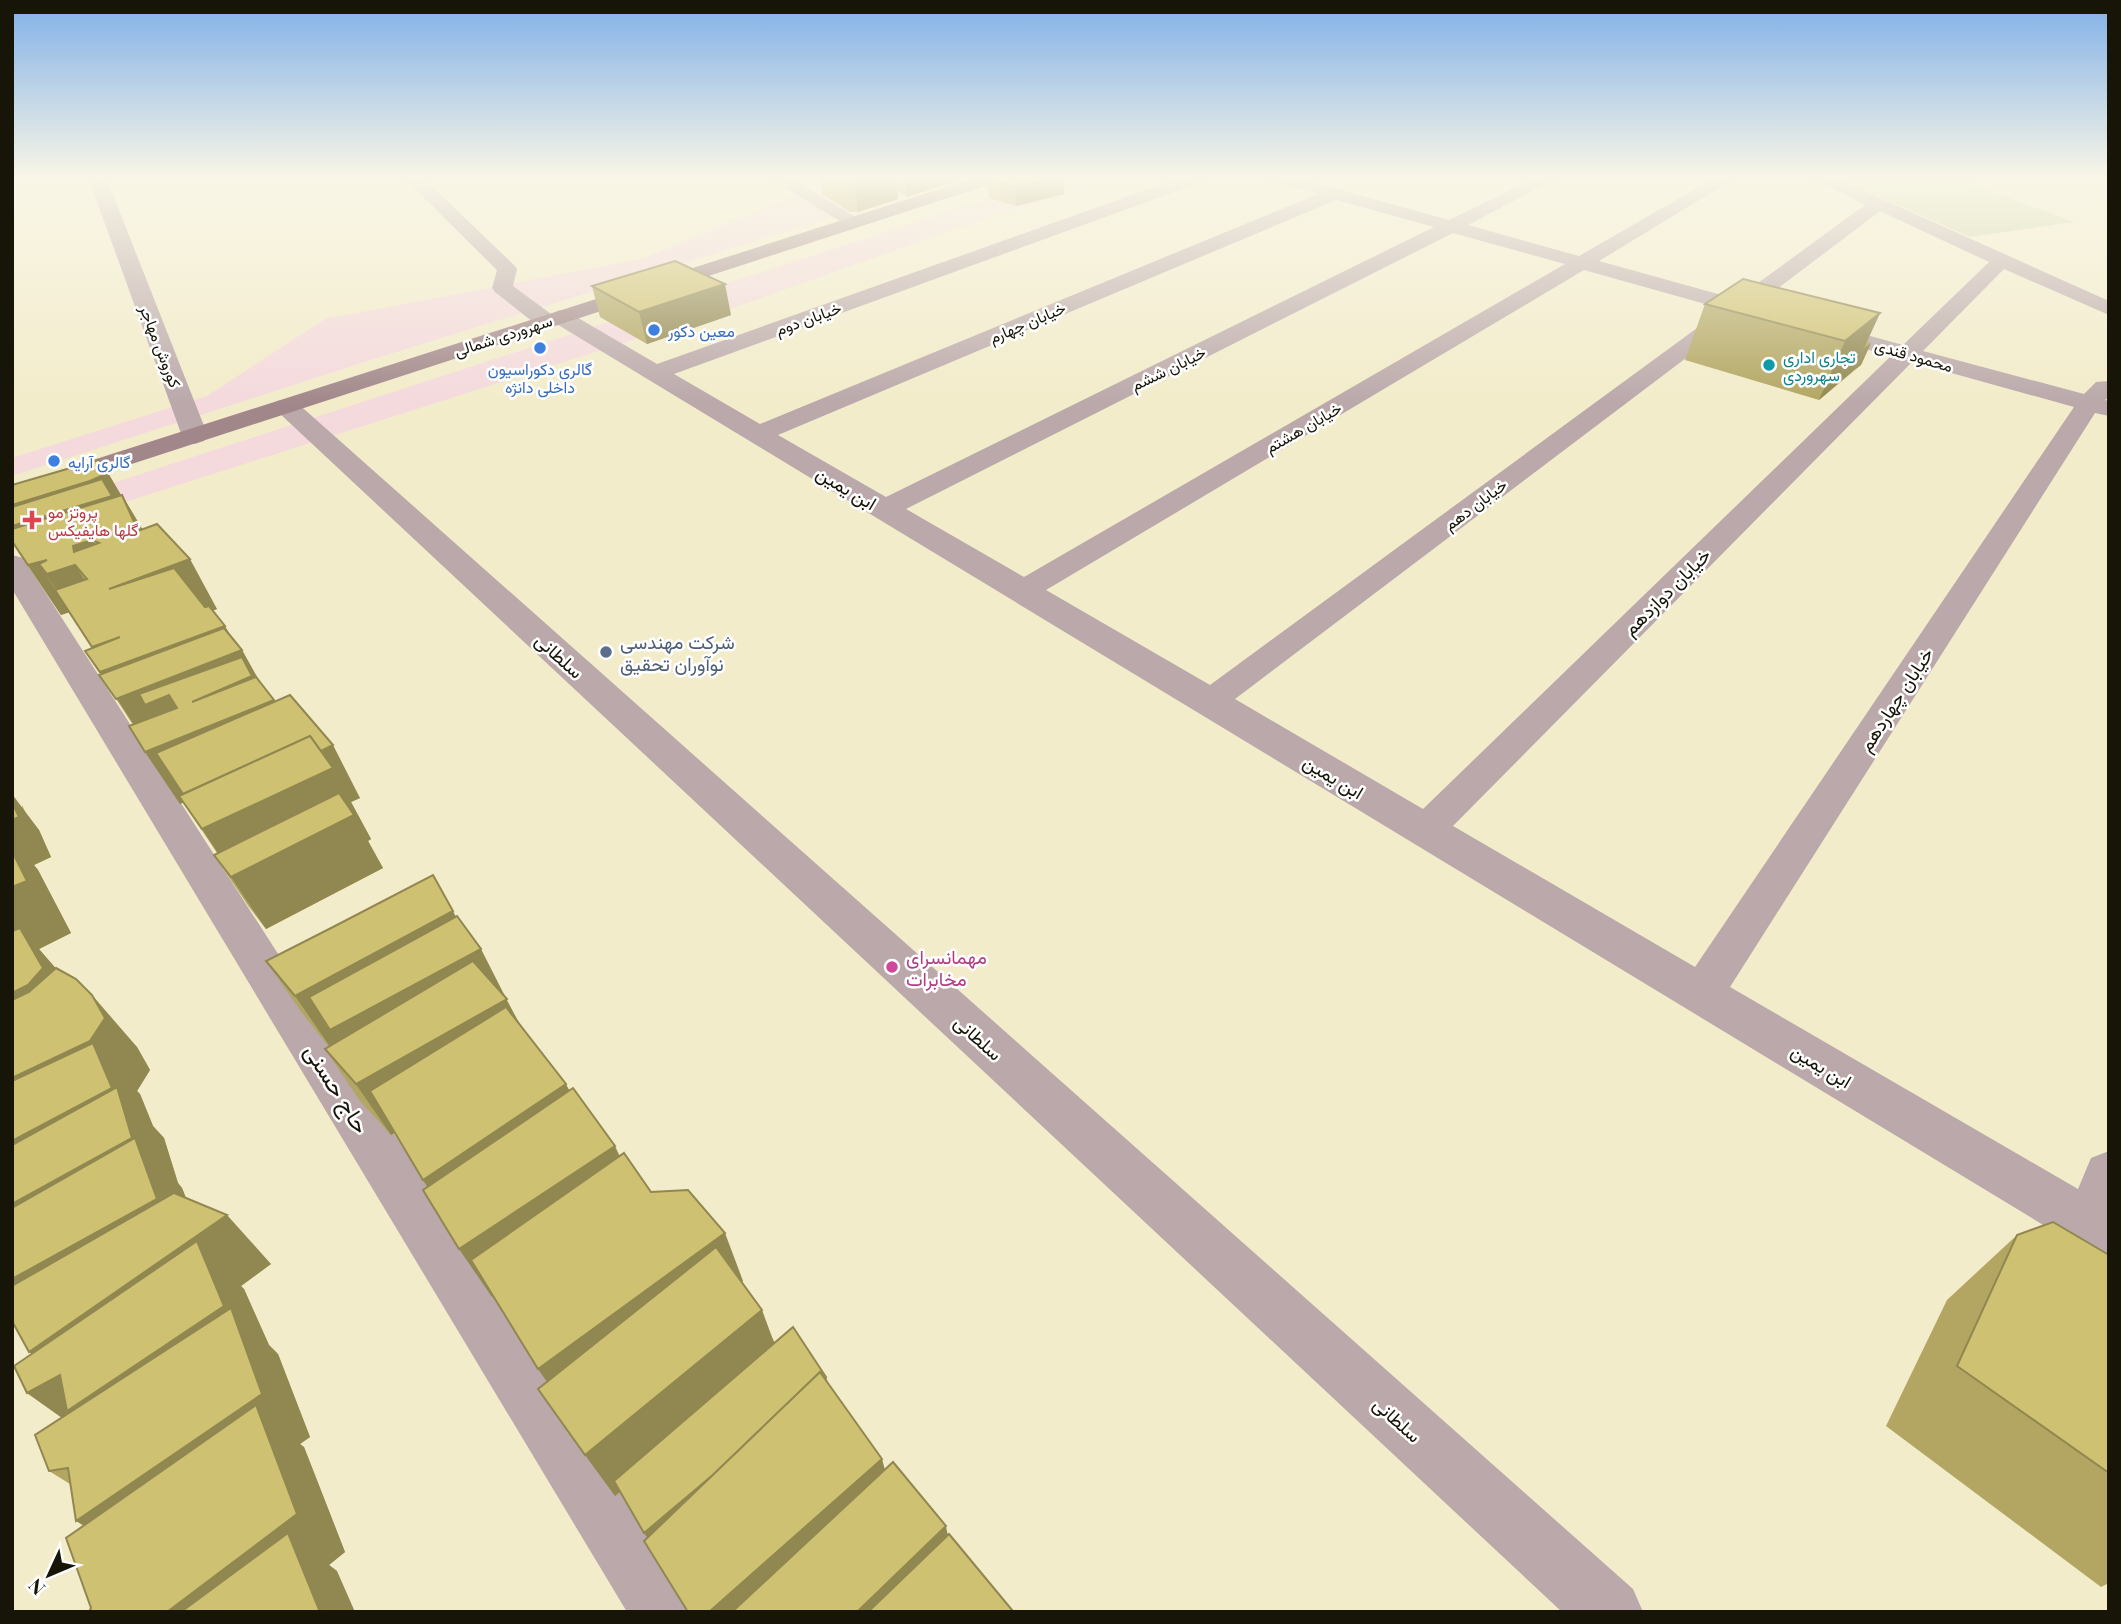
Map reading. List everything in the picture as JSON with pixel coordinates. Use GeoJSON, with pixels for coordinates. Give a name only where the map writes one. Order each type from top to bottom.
{"type":"FeatureCollection","features":[{"type":"Feature","properties":{"kind":"main road","name":"سهروردی شمالی"},"geometry":{"type":"LineString","coordinates":[[12,495],[759,253]]}},
{"type":"Feature","properties":{"kind":"street","name":"کوروش مهاجر"},"geometry":{"type":"LineString","coordinates":[[126,253],[195,436]]}},
{"type":"Feature","properties":{"kind":"street","name":"ابن یمین"},"geometry":{"type":"LineString","coordinates":[[490,253],[507,269],[502,288],[553,319],[655,373],[2101,1230]]}},
{"type":"Feature","properties":{"kind":"street","name":"خیابان دوم"},"geometry":{"type":"LineString","coordinates":[[655,373],[988,253]]}},
{"type":"Feature","properties":{"kind":"street","name":"خیابان چهارم"},"geometry":{"type":"LineString","coordinates":[[758,435],[1193,253]]}},
{"type":"Feature","properties":{"kind":"street","name":"خیابان ششم"},"geometry":{"type":"LineString","coordinates":[[884,509],[1397,253]]}},
{"type":"Feature","properties":{"kind":"street"},"geometry":{"type":"LineString","coordinates":[[1546,253],[1778,317]]}},
{"type":"Feature","properties":{"kind":"street","name":"خیابان هشتم"},"geometry":{"type":"LineString","coordinates":[[1023,592],[1599,253]]}},
{"type":"Feature","properties":{"kind":"street","name":"خیابان دهم"},"geometry":{"type":"LineString","coordinates":[[1209,702],[1812,253]]}},
{"type":"Feature","properties":{"kind":"street"},"geometry":{"type":"LineString","coordinates":[[1986,253],[2109,309]]}},
{"type":"Feature","properties":{"kind":"street","name":"خیابان دوازدهم"},"geometry":{"type":"LineString","coordinates":[[1425,830],[2002,260]]}},
{"type":"Feature","properties":{"kind":"street","name":"محمود قندی"},"geometry":{"type":"LineString","coordinates":[[1804,324],[1907,353],[2102,398]]}},
{"type":"Feature","properties":{"kind":"street","name":"خیابان چهاردهم"},"geometry":{"type":"LineString","coordinates":[[1701,994],[2102,398]]}},
{"type":"Feature","properties":{"kind":"street","name":"سلطانی"},"geometry":{"type":"LineString","coordinates":[[286,406],[1610,1612]]}},
{"type":"Feature","properties":{"kind":"street","name":"حاج حسنی"},"geometry":{"type":"LineString","coordinates":[[12,564],[664,1612]]}},
{"type":"Feature","properties":{"kind":"street"},"geometry":{"type":"LineString","coordinates":[[2101,1230],[2109,1174]]}},
{"type":"Feature","properties":{"kind":"shaded area"},"geometry":{"type":"Polygon","coordinates":[[[657,253],[717,253],[364,362],[12,476],[12,458],[207,396],[325,319],[642,259],[657,253]]]}},
{"type":"Feature","properties":{"kind":"shaded area"},"geometry":{"type":"Polygon","coordinates":[[[821,253],[889,253],[727,310],[12,538],[12,516],[821,253]]]}},
{"type":"Feature","properties":{"kind":"building"},"geometry":{"type":"Polygon","coordinates":[[[675,261],[725,284],[639,312],[592,286],[675,261]]]}},
{"type":"Feature","properties":{"kind":"building"},"geometry":{"type":"Polygon","coordinates":[[[1743,279],[1880,313],[1845,341],[1705,304],[1743,279]]]}},
{"type":"Feature","properties":{"kind":"building"},"geometry":{"type":"Polygon","coordinates":[[[98,460],[108,473],[12,505],[12,485],[98,460]]]}},
{"type":"Feature","properties":{"kind":"building"},"geometry":{"type":"Polygon","coordinates":[[[102,479],[112,496],[12,526],[12,507],[102,479]]]}},
{"type":"Feature","properties":{"kind":"building"},"geometry":{"type":"Polygon","coordinates":[[[122,495],[138,531],[157,524],[190,559],[109,589],[174,568],[205,607],[209,606],[225,626],[100,672],[85,651],[120,637],[92,647],[55,590],[87,579],[75,565],[47,574],[39,564],[47,560],[28,565],[12,541],[12,529],[122,495]],[[92,540],[73,546],[74,552],[99,543],[92,540]]]}},
{"type":"Feature","properties":{"kind":"building"},"geometry":{"type":"Polygon","coordinates":[[[224,628],[242,650],[116,699],[99,675],[224,628]]]}},
{"type":"Feature","properties":{"kind":"building"},"geometry":{"type":"Polygon","coordinates":[[[242,657],[252,676],[192,702],[256,677],[274,700],[145,752],[129,726],[177,708],[169,695],[145,705],[139,694],[242,657]]]}},
{"type":"Feature","properties":{"kind":"building"},"geometry":{"type":"Polygon","coordinates":[[[290,695],[333,745],[321,751],[310,736],[183,794],[156,753],[290,695]]]}},
{"type":"Feature","properties":{"kind":"building"},"geometry":{"type":"Polygon","coordinates":[[[310,736],[333,768],[202,829],[179,796],[310,736]]]}},
{"type":"Feature","properties":{"kind":"building"},"geometry":{"type":"Polygon","coordinates":[[[339,793],[354,815],[231,877],[214,855],[339,793]]]}},
{"type":"Feature","properties":{"kind":"building"},"geometry":{"type":"Polygon","coordinates":[[[12,802],[19,817],[12,820],[12,802]]]}},
{"type":"Feature","properties":{"kind":"building"},"geometry":{"type":"Polygon","coordinates":[[[12,851],[27,881],[12,887],[12,851]]]}},
{"type":"Feature","properties":{"kind":"building"},"geometry":{"type":"Polygon","coordinates":[[[433,875],[453,911],[295,996],[266,961],[335,926],[433,875]]]}},
{"type":"Feature","properties":{"kind":"building"},"geometry":{"type":"Polygon","coordinates":[[[457,916],[481,949],[330,1030],[309,997],[457,916]]]}},
{"type":"Feature","properties":{"kind":"building"},"geometry":{"type":"Polygon","coordinates":[[[20,928],[43,968],[28,985],[12,993],[12,931],[20,928]]]}},
{"type":"Feature","properties":{"kind":"building"},"geometry":{"type":"Polygon","coordinates":[[[473,961],[507,999],[356,1084],[325,1049],[473,961]]]}},
{"type":"Feature","properties":{"kind":"building"},"geometry":{"type":"Polygon","coordinates":[[[56,968],[76,979],[92,995],[105,1018],[90,1041],[12,1078],[12,1000],[29,992],[56,968]]]}},
{"type":"Feature","properties":{"kind":"building"},"geometry":{"type":"Polygon","coordinates":[[[506,1007],[566,1084],[423,1180],[370,1091],[506,1007]]]}},
{"type":"Feature","properties":{"kind":"building"},"geometry":{"type":"Polygon","coordinates":[[[93,1043],[112,1088],[12,1141],[12,1081],[93,1043]]]}},
{"type":"Feature","properties":{"kind":"building"},"geometry":{"type":"Polygon","coordinates":[[[117,1087],[132,1138],[12,1204],[12,1145],[117,1087]]]}},
{"type":"Feature","properties":{"kind":"building"},"geometry":{"type":"Polygon","coordinates":[[[573,1088],[615,1146],[459,1249],[423,1190],[573,1088]]]}},
{"type":"Feature","properties":{"kind":"building"},"geometry":{"type":"Polygon","coordinates":[[[135,1138],[157,1199],[12,1279],[12,1208],[135,1138]]]}},
{"type":"Feature","properties":{"kind":"building"},"geometry":{"type":"Polygon","coordinates":[[[624,1153],[651,1192],[688,1190],[725,1233],[538,1369],[471,1260],[624,1153]]]}},
{"type":"Feature","properties":{"kind":"building"},"geometry":{"type":"Polygon","coordinates":[[[174,1193],[227,1215],[29,1352],[12,1321],[12,1286],[174,1193]]]}},
{"type":"Feature","properties":{"kind":"building"},"geometry":{"type":"Polygon","coordinates":[[[2053,1222],[2109,1255],[2109,1473],[1957,1366],[2017,1235],[2053,1222]]]}},
{"type":"Feature","properties":{"kind":"building"},"geometry":{"type":"Polygon","coordinates":[[[197,1241],[224,1306],[67,1411],[60,1375],[27,1393],[14,1366],[197,1241]]]}},
{"type":"Feature","properties":{"kind":"building"},"geometry":{"type":"Polygon","coordinates":[[[716,1247],[762,1310],[585,1455],[538,1389],[716,1247]]]}},
{"type":"Feature","properties":{"kind":"building"},"geometry":{"type":"Polygon","coordinates":[[[231,1308],[262,1394],[76,1521],[68,1468],[49,1471],[35,1435],[231,1308]]]}},
{"type":"Feature","properties":{"kind":"building"},"geometry":{"type":"Polygon","coordinates":[[[793,1327],[826,1377],[820,1372],[714,1474],[644,1533],[614,1481],[793,1327]]]}},
{"type":"Feature","properties":{"kind":"building"},"geometry":{"type":"Polygon","coordinates":[[[820,1372],[882,1459],[709,1612],[688,1612],[644,1541],[820,1372]]]}},
{"type":"Feature","properties":{"kind":"building"},"geometry":{"type":"Polygon","coordinates":[[[256,1405],[297,1514],[167,1612],[89,1612],[91,1608],[66,1538],[256,1405]]]}},
{"type":"Feature","properties":{"kind":"building"},"geometry":{"type":"Polygon","coordinates":[[[893,1462],[946,1526],[857,1612],[732,1612],[893,1462]]]}},
{"type":"Feature","properties":{"kind":"building"},"geometry":{"type":"Polygon","coordinates":[[[288,1533],[320,1612],[181,1612],[288,1533]]]}},
{"type":"Feature","properties":{"kind":"building"},"geometry":{"type":"Polygon","coordinates":[[[949,1534],[1012,1610],[1010,1612],[868,1612],[949,1534]]]}},
{"type":"Feature","properties":{"kind":"place","name":"معین دکور"},"geometry":{"type":"Point","coordinates":[654,330]}},
{"type":"Feature","properties":{"kind":"place","name":"گالری دکوراسیون داخلی دانژه"},"geometry":{"type":"Point","coordinates":[540,348]}},
{"type":"Feature","properties":{"kind":"place","name":"تجاری اداری سهروردی"},"geometry":{"type":"Point","coordinates":[1769,365]}},
{"type":"Feature","properties":{"kind":"place","name":"گالری آرایه"},"geometry":{"type":"Point","coordinates":[54,461]}},
{"type":"Feature","properties":{"kind":"place","name":"پروتز مو گلها هایفیکس"},"geometry":{"type":"Point","coordinates":[32,520]}},
{"type":"Feature","properties":{"kind":"place","name":"شرکت مهندسی نوآوران تحقیق"},"geometry":{"type":"Point","coordinates":[606,652]}},
{"type":"Feature","properties":{"kind":"place","name":"مهمانسرای مخابرات"},"geometry":{"type":"Point","coordinates":[892,967]}}]}
